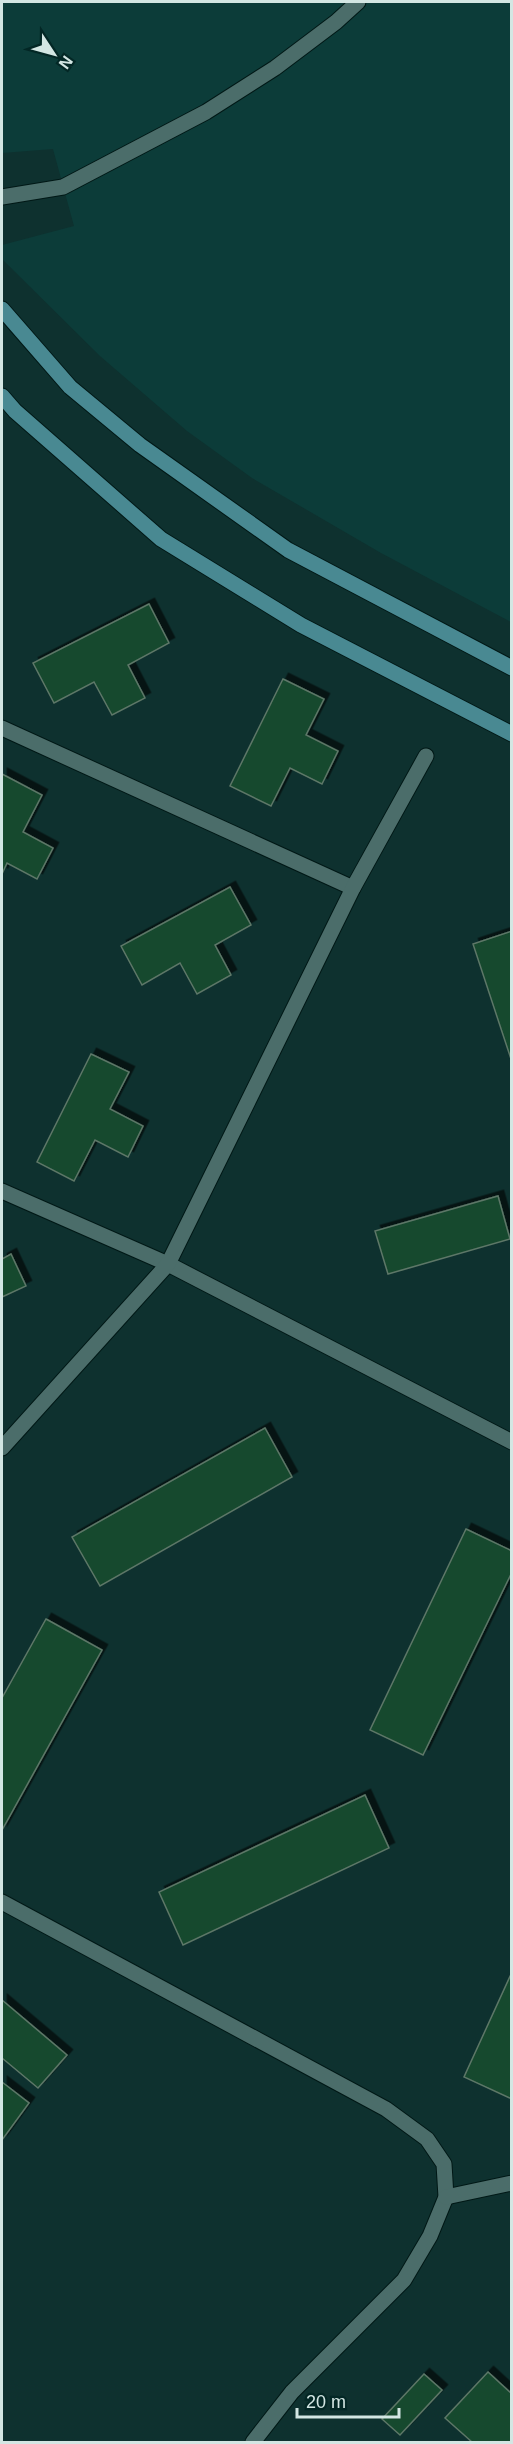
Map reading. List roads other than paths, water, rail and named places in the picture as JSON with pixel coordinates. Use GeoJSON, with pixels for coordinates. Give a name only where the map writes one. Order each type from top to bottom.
{"type":"FeatureCollection","features":[{"type":"Feature","properties":{"kind":"main road"},"geometry":{"type":"LineString","coordinates":[[2,309],[70,387],[140,445],[288,550],[512,668]]}},
{"type":"Feature","properties":{"kind":"main road"},"geometry":{"type":"LineString","coordinates":[[2,396],[15,411],[161,539],[301,625],[512,734]]}},
{"type":"Feature","properties":{"kind":"street"},"geometry":{"type":"LineString","coordinates":[[2,197],[63,187],[206,112],[275,68],[336,22],[358,2]]}},
{"type":"Feature","properties":{"kind":"street"},"geometry":{"type":"LineString","coordinates":[[2,728],[353,888]]}},
{"type":"Feature","properties":{"kind":"street"},"geometry":{"type":"LineString","coordinates":[[2,1448],[168,1264],[353,888],[426,756]]}},
{"type":"Feature","properties":{"kind":"street"},"geometry":{"type":"LineString","coordinates":[[2,1191],[168,1264],[512,1443]]}},
{"type":"Feature","properties":{"kind":"street"},"geometry":{"type":"LineString","coordinates":[[2,1902],[386,2109],[427,2139],[444,2164],[446,2197],[430,2236],[404,2280],[292,2392],[253,2442]]}},
{"type":"Feature","properties":{"kind":"street"},"geometry":{"type":"LineString","coordinates":[[446,2197],[512,2182]]}}]}
